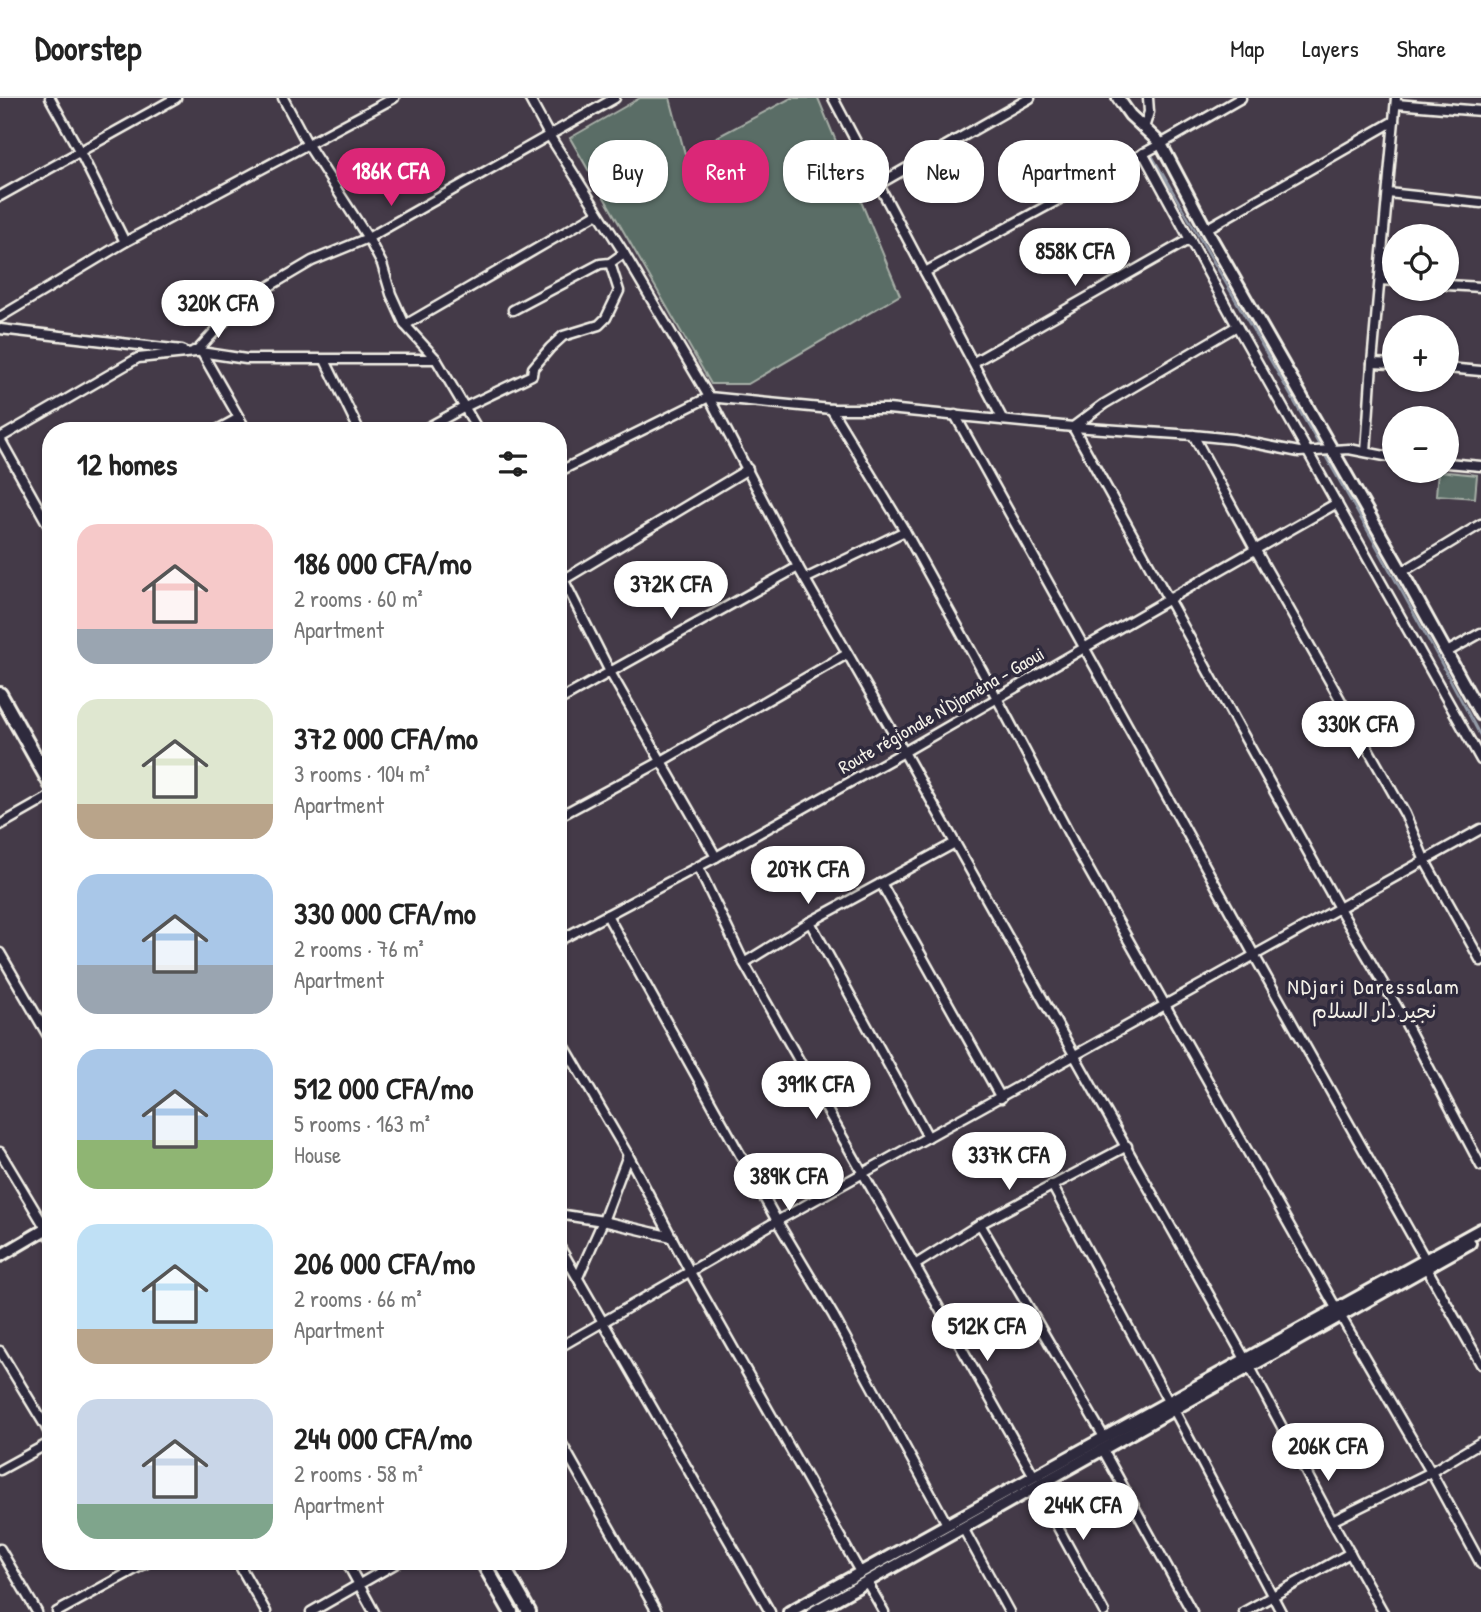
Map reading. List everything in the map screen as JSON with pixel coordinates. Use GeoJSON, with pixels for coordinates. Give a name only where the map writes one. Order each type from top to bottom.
{"type":"FeatureCollection","features":[{"type":"Feature","properties":{"kind":"main road"},"geometry":{"type":"LineString","coordinates":[[0,694],[42,770]]}},
{"type":"Feature","properties":{"kind":"main road"},"geometry":{"type":"LineString","coordinates":[[0,705],[42,772]]}},
{"type":"Feature","properties":{"kind":"main road"},"geometry":{"type":"LineString","coordinates":[[487,1570],[511,1612]]}},
{"type":"Feature","properties":{"kind":"main road"},"geometry":{"type":"LineString","coordinates":[[505,1570],[529,1612]]}},
{"type":"Feature","properties":{"kind":"street"},"geometry":{"type":"LineString","coordinates":[[50,98],[125,242]]}},
{"type":"Feature","properties":{"kind":"street"},"geometry":{"type":"LineString","coordinates":[[0,196],[176,98]]}},
{"type":"Feature","properties":{"kind":"street"},"geometry":{"type":"LineString","coordinates":[[283,98],[308,145],[382,264],[391,294],[405,325],[436,359],[473,422]]}},
{"type":"Feature","properties":{"kind":"street"},"geometry":{"type":"LineString","coordinates":[[0,317],[125,242],[394,98]]}},
{"type":"Feature","properties":{"kind":"street"},"geometry":{"type":"LineString","coordinates":[[529,98],[549,135],[625,253],[709,397],[805,579],[1126,1146],[1383,1612]]}},
{"type":"Feature","properties":{"kind":"street"},"geometry":{"type":"LineString","coordinates":[[42,512],[0,438],[138,358],[199,352],[240,303],[312,261],[368,238],[615,98]]}},
{"type":"Feature","properties":{"kind":"street"},"geometry":{"type":"LineString","coordinates":[[833,98],[855,140]]}},
{"type":"Feature","properties":{"kind":"street"},"geometry":{"type":"LineString","coordinates":[[889,178],[1030,98]]}},
{"type":"Feature","properties":{"kind":"street"},"geometry":{"type":"LineString","coordinates":[[1118,98],[1130,115],[1161,145],[1481,715]]}},
{"type":"Feature","properties":{"kind":"street"},"geometry":{"type":"LineString","coordinates":[[1144,128],[1149,112],[1149,98]]}},
{"type":"Feature","properties":{"kind":"street"},"geometry":{"type":"LineString","coordinates":[[925,272],[1161,145],[1241,98]]}},
{"type":"Feature","properties":{"kind":"street"},"geometry":{"type":"LineString","coordinates":[[1366,452],[1396,101],[1481,111]]}},
{"type":"Feature","properties":{"kind":"street"},"geometry":{"type":"LineString","coordinates":[[1206,229],[1394,121]]}},
{"type":"Feature","properties":{"kind":"street"},"geometry":{"type":"LineString","coordinates":[[1143,153],[1481,760]]}},
{"type":"Feature","properties":{"kind":"street"},"geometry":{"type":"LineString","coordinates":[[1388,193],[1481,203]]}},
{"type":"Feature","properties":{"kind":"street"},"geometry":{"type":"LineString","coordinates":[[889,203],[1003,420]]}},
{"type":"Feature","properties":{"kind":"street"},"geometry":{"type":"LineString","coordinates":[[405,325],[598,214]]}},
{"type":"Feature","properties":{"kind":"street"},"geometry":{"type":"LineString","coordinates":[[974,362],[1190,239]]}},
{"type":"Feature","properties":{"kind":"street"},"geometry":{"type":"LineString","coordinates":[[513,310],[600,264],[610,263],[625,253]]}},
{"type":"Feature","properties":{"kind":"street"},"geometry":{"type":"LineString","coordinates":[[438,422],[532,375],[533,368],[563,336],[599,325],[606,318],[618,291],[610,263]]}},
{"type":"Feature","properties":{"kind":"street"},"geometry":{"type":"LineString","coordinates":[[1459,286],[1481,287]]}},
{"type":"Feature","properties":{"kind":"street"},"geometry":{"type":"LineString","coordinates":[[1073,427],[1104,404],[1237,326]]}},
{"type":"Feature","properties":{"kind":"street"},"geometry":{"type":"LineString","coordinates":[[0,329],[246,359],[436,359]]}},
{"type":"Feature","properties":{"kind":"street"},"geometry":{"type":"LineString","coordinates":[[199,352],[241,422]]}},
{"type":"Feature","properties":{"kind":"street"},"geometry":{"type":"LineString","coordinates":[[325,360],[355,422]]}},
{"type":"Feature","properties":{"kind":"street"},"geometry":{"type":"LineString","coordinates":[[1372,363],[1382,363]]}},
{"type":"Feature","properties":{"kind":"street"},"geometry":{"type":"LineString","coordinates":[[1459,369],[1481,371]]}},
{"type":"Feature","properties":{"kind":"street"},"geometry":{"type":"LineString","coordinates":[[567,468],[709,397],[831,410],[888,410],[1193,435],[1311,452],[1349,449],[1382,455]]}},
{"type":"Feature","properties":{"kind":"street"},"geometry":{"type":"LineString","coordinates":[[831,410],[905,531],[1071,838],[1481,1564]]}},
{"type":"Feature","properties":{"kind":"street"},"geometry":{"type":"LineString","coordinates":[[955,415],[1481,1364]]}},
{"type":"Feature","properties":{"kind":"street"},"geometry":{"type":"LineString","coordinates":[[232,422],[239,418]]}},
{"type":"Feature","properties":{"kind":"street"},"geometry":{"type":"LineString","coordinates":[[1073,427],[1339,908],[1397,1007],[1481,1166]]}},
{"type":"Feature","properties":{"kind":"street"},"geometry":{"type":"LineString","coordinates":[[1193,435],[1405,814],[1425,861],[1481,961]]}},
{"type":"Feature","properties":{"kind":"street"},"geometry":{"type":"LineString","coordinates":[[1459,464],[1481,466]]}},
{"type":"Feature","properties":{"kind":"street"},"geometry":{"type":"LineString","coordinates":[[567,577],[748,469]]}},
{"type":"Feature","properties":{"kind":"street","name":"Route régionale N'Djaména - Gaoui"},"geometry":{"type":"LineString","coordinates":[[567,936],[904,752],[1338,503]]}},
{"type":"Feature","properties":{"kind":"street"},"geometry":{"type":"LineString","coordinates":[[1402,572],[1481,524]]}},
{"type":"Feature","properties":{"kind":"street"},"geometry":{"type":"LineString","coordinates":[[805,579],[905,531]]}},
{"type":"Feature","properties":{"kind":"street"},"geometry":{"type":"LineString","coordinates":[[567,696],[799,568]]}},
{"type":"Feature","properties":{"kind":"street"},"geometry":{"type":"LineString","coordinates":[[567,592],[660,762],[716,857]]}},
{"type":"Feature","properties":{"kind":"street"},"geometry":{"type":"LineString","coordinates":[[1447,652],[1481,633]]}},
{"type":"Feature","properties":{"kind":"street"},"geometry":{"type":"LineString","coordinates":[[567,812],[847,654]]}},
{"type":"Feature","properties":{"kind":"street"},"geometry":{"type":"LineString","coordinates":[[37,761],[42,758]]}},
{"type":"Feature","properties":{"kind":"street"},"geometry":{"type":"LineString","coordinates":[[0,825],[42,801]]}},
{"type":"Feature","properties":{"kind":"street"},"geometry":{"type":"LineString","coordinates":[[567,1343],[862,1173],[1481,830]]}},
{"type":"Feature","properties":{"kind":"street"},"geometry":{"type":"LineString","coordinates":[[744,963],[810,922],[955,843]]}},
{"type":"Feature","properties":{"kind":"street"},"geometry":{"type":"LineString","coordinates":[[698,867],[744,963],[1035,1481],[1104,1612]]}},
{"type":"Feature","properties":{"kind":"street"},"geometry":{"type":"LineString","coordinates":[[881,883],[1001,1098]]}},
{"type":"Feature","properties":{"kind":"street"},"geometry":{"type":"LineString","coordinates":[[607,915],[777,1221],[833,1315],[947,1524]]}},
{"type":"Feature","properties":{"kind":"street"},"geometry":{"type":"LineString","coordinates":[[810,922],[928,1137]]}},
{"type":"Feature","properties":{"kind":"street"},"geometry":{"type":"LineString","coordinates":[[0,953],[42,1025]]}},
{"type":"Feature","properties":{"kind":"street"},"geometry":{"type":"LineString","coordinates":[[567,1050],[884,1612]]}},
{"type":"Feature","properties":{"kind":"street"},"geometry":{"type":"LineString","coordinates":[[915,1265],[980,1224],[1126,1146]]}},
{"type":"Feature","properties":{"kind":"street"},"geometry":{"type":"LineString","coordinates":[[0,1152],[42,1219]]}},
{"type":"Feature","properties":{"kind":"street"},"geometry":{"type":"LineString","coordinates":[[578,1277],[628,1155]]}},
{"type":"Feature","properties":{"kind":"street"},"geometry":{"type":"LineString","coordinates":[[1052,1185],[1281,1612]]}},
{"type":"Feature","properties":{"kind":"street"},"geometry":{"type":"LineString","coordinates":[[567,1215],[672,1237]]}},
{"type":"Feature","properties":{"kind":"street"},"geometry":{"type":"LineString","coordinates":[[980,1224],[1104,1437]]}},
{"type":"Feature","properties":{"kind":"street"},"geometry":{"type":"LineString","coordinates":[[789,1612],[963,1528],[1104,1437],[1171,1405],[1481,1229]]}},
{"type":"Feature","properties":{"kind":"street"},"geometry":{"type":"LineString","coordinates":[[0,1256],[42,1234]]}},
{"type":"Feature","properties":{"kind":"street"},"geometry":{"type":"LineString","coordinates":[[1425,1263],[1481,1237]]}},
{"type":"Feature","properties":{"kind":"street"},"geometry":{"type":"LineString","coordinates":[[567,1259],[770,1612]]}},
{"type":"Feature","properties":{"kind":"street"},"geometry":{"type":"LineString","coordinates":[[0,1351],[42,1415]]}},
{"type":"Feature","properties":{"kind":"street"},"geometry":{"type":"LineString","coordinates":[[813,1612],[947,1524],[1103,1450],[1171,1405]]}},
{"type":"Feature","properties":{"kind":"street"},"geometry":{"type":"LineString","coordinates":[[1332,1521],[1431,1472],[1481,1442]]}},
{"type":"Feature","properties":{"kind":"street"},"geometry":{"type":"LineString","coordinates":[[0,1470],[42,1445]]}},
{"type":"Feature","properties":{"kind":"street"},"geometry":{"type":"LineString","coordinates":[[1103,1450],[1192,1612]]}},
{"type":"Feature","properties":{"kind":"street"},"geometry":{"type":"LineString","coordinates":[[567,1453],[657,1612]]}},
{"type":"Feature","properties":{"kind":"street"},"geometry":{"type":"LineString","coordinates":[[963,1528],[1009,1612]]}},
{"type":"Feature","properties":{"kind":"street"},"geometry":{"type":"LineString","coordinates":[[0,1549],[37,1612]]}},
{"type":"Feature","properties":{"kind":"street"},"geometry":{"type":"LineString","coordinates":[[1244,1612],[1350,1553]]}},
{"type":"Feature","properties":{"kind":"street"},"geometry":{"type":"LineString","coordinates":[[57,1612],[134,1570]]}},
{"type":"Feature","properties":{"kind":"street"},"geometry":{"type":"LineString","coordinates":[[242,1570],[266,1612]]}},
{"type":"Feature","properties":{"kind":"street"},"geometry":{"type":"LineString","coordinates":[[350,1570],[374,1612]]}},
{"type":"Feature","properties":{"kind":"street"},"geometry":{"type":"LineString","coordinates":[[311,1612],[385,1570]]}},
{"type":"Feature","properties":{"kind":"green space"},"geometry":{"type":"Polygon","coordinates":[[[640,98],[670,98],[682,143],[682,203],[769,203],[769,140],[712,140],[791,98],[818,98],[835,140],[783,140],[783,203],[862,203],[900,295],[748,384],[711,384],[607,203],[668,203],[668,140],[588,140],[588,169],[570,138],[640,98]]]}},
{"type":"Feature","properties":{"kind":"green space"},"geometry":{"type":"Polygon","coordinates":[[[1459,473],[1477,475],[1475,498],[1436,495],[1437,483],[1459,483],[1459,473]]]}},
{"type":"Feature","properties":{"kind":"waterway"},"geometry":{"type":"LineString","coordinates":[[1150,152],[1360,516],[1481,737]]}},
{"type":"Feature","properties":{"kind":"district","name":"NDjari Daressalam نجير دار السلام"},"geometry":{"type":"Point","coordinates":[1374,998]}}]}
